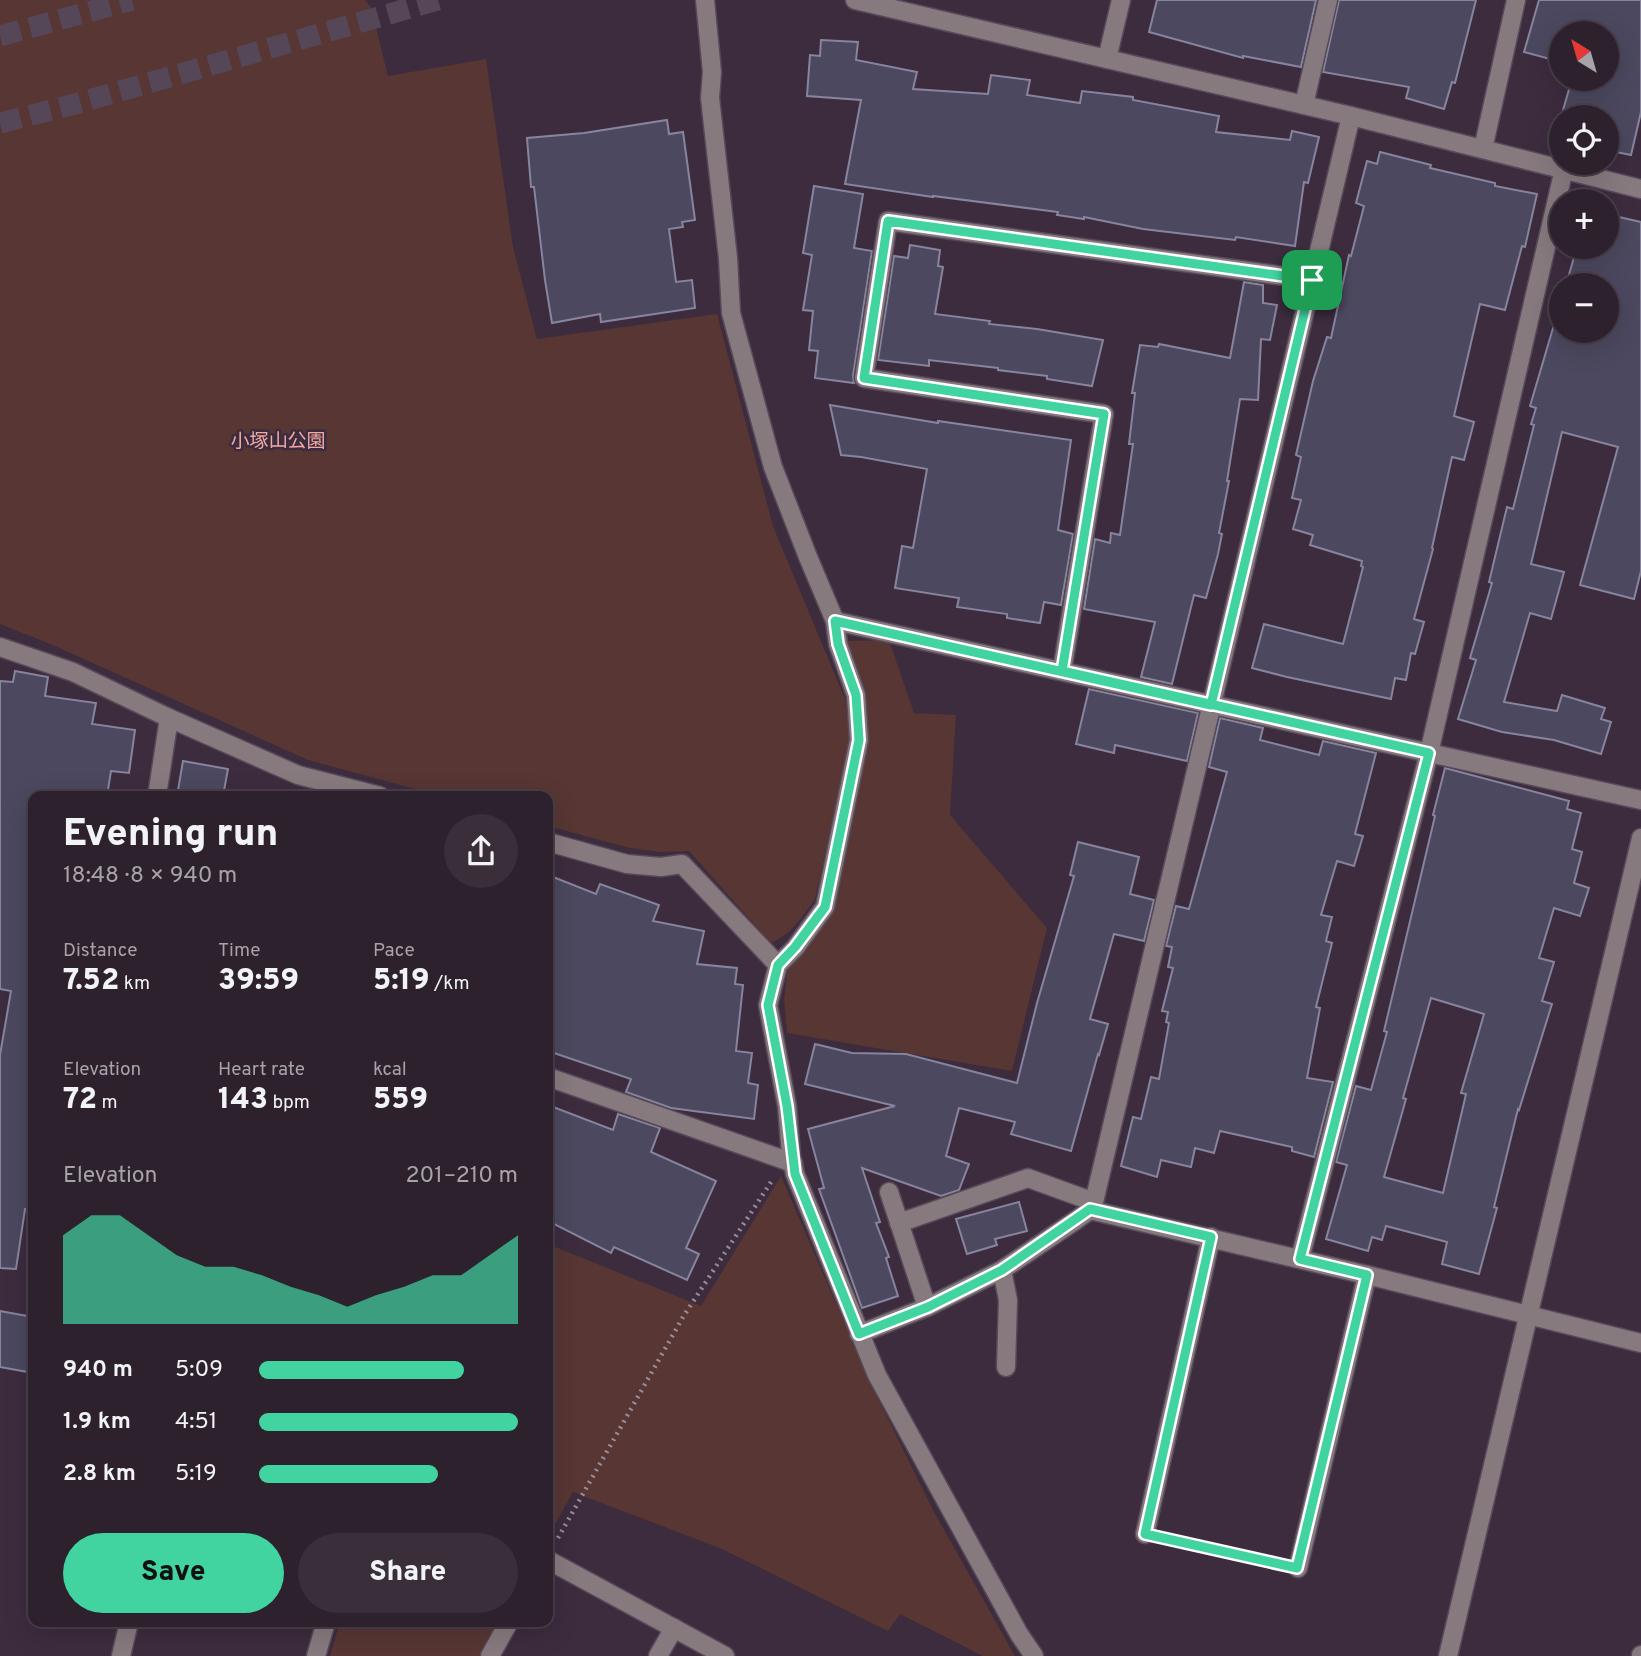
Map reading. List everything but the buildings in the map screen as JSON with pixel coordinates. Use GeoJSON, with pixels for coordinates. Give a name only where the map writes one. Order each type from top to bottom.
{"type":"FeatureCollection","features":[{"type":"Feature","properties":{"kind":"street"},"geometry":{"type":"LineString","coordinates":[[705,0],[712,72],[710,98],[728,258],[731,313],[773,467],[835,621],[838,644],[856,695],[859,740],[825,907],[778,965],[768,1005],[787,1106],[789,1162],[877,1375],[1019,1634],[1034,1656]]}},
{"type":"Feature","properties":{"kind":"street"},"geometry":{"type":"LineString","coordinates":[[855,0],[932,9],[1107,59],[1549,165]]}},
{"type":"Feature","properties":{"kind":"street"},"geometry":{"type":"LineString","coordinates":[[1107,59],[1121,0]]}},
{"type":"Feature","properties":{"kind":"street"},"geometry":{"type":"LineString","coordinates":[[1304,105],[1328,0]]}},
{"type":"Feature","properties":{"kind":"street"},"geometry":{"type":"LineString","coordinates":[[1483,149],[1516,0]]}},
{"type":"Feature","properties":{"kind":"street"},"geometry":{"type":"LineString","coordinates":[[859,1334],[928,1307],[1002,1270],[1092,1206],[1351,116]]}},
{"type":"Feature","properties":{"kind":"street"},"geometry":{"type":"LineString","coordinates":[[1300,1259],[1429,753],[1563,175]]}},
{"type":"Feature","properties":{"kind":"street"},"geometry":{"type":"LineString","coordinates":[[1587,175],[1641,189]]}},
{"type":"Feature","properties":{"kind":"street"},"geometry":{"type":"LineString","coordinates":[[1062,671],[1104,414],[864,378],[888,221],[1312,280]]}},
{"type":"Feature","properties":{"kind":"street"},"geometry":{"type":"LineString","coordinates":[[835,621],[1641,800]]}},
{"type":"Feature","properties":{"kind":"street"},"geometry":{"type":"LineString","coordinates":[[0,647],[73,672],[298,775],[360,791]]}},
{"type":"Feature","properties":{"kind":"street"},"geometry":{"type":"LineString","coordinates":[[158,791],[169,718]]}},
{"type":"Feature","properties":{"kind":"street"},"geometry":{"type":"LineString","coordinates":[[1448,1656],[1641,838]]}},
{"type":"Feature","properties":{"kind":"street"},"geometry":{"type":"LineString","coordinates":[[553,843],[627,864],[661,867],[682,864],[778,965]]}},
{"type":"Feature","properties":{"kind":"street"},"geometry":{"type":"LineString","coordinates":[[553,1079],[789,1162]]}},
{"type":"Feature","properties":{"kind":"street"},"geometry":{"type":"LineString","coordinates":[[899,1223],[1028,1178],[1092,1206],[1641,1343]]}},
{"type":"Feature","properties":{"kind":"street"},"geometry":{"type":"LineString","coordinates":[[888,1192],[928,1307]]}},
{"type":"Feature","properties":{"kind":"street"},"geometry":{"type":"LineString","coordinates":[[1145,1534],[1211,1237]]}},
{"type":"Feature","properties":{"kind":"street"},"geometry":{"type":"LineString","coordinates":[[1002,1270],[1007,1300],[1006,1367]]}},
{"type":"Feature","properties":{"kind":"street"},"geometry":{"type":"LineString","coordinates":[[1297,1568],[1367,1275]]}},
{"type":"Feature","properties":{"kind":"street"},"geometry":{"type":"LineString","coordinates":[[553,1556],[725,1656]]}},
{"type":"Feature","properties":{"kind":"street"},"geometry":{"type":"LineString","coordinates":[[121,1656],[128,1627]]}},
{"type":"Feature","properties":{"kind":"street"},"geometry":{"type":"LineString","coordinates":[[316,1656],[325,1627]]}},
{"type":"Feature","properties":{"kind":"street"},"geometry":{"type":"LineString","coordinates":[[491,1656],[506,1627]]}},
{"type":"Feature","properties":{"kind":"street"},"geometry":{"type":"LineString","coordinates":[[658,1656],[674,1628]]}},
{"type":"Feature","properties":{"kind":"path"},"geometry":{"type":"LineString","coordinates":[[553,1549],[683,1317],[789,1162]]}},
{"type":"Feature","properties":{"kind":"path"},"geometry":{"type":"LineString","coordinates":[[1145,1534],[1297,1568]]}},
{"type":"Feature","properties":{"kind":"green space","name":"小塚山公園"},"geometry":{"type":"Polygon","coordinates":[[[0,0],[365,0],[371,7],[388,76],[486,59],[513,247],[537,339],[717,314],[773,526],[845,699],[850,741],[815,899],[785,935],[771,943],[689,851],[661,852],[630,848],[553,827],[553,791],[423,791],[308,760],[0,624],[0,0]]]}},
{"type":"Feature","properties":{"kind":"green space"},"geometry":{"type":"Polygon","coordinates":[[[889,640],[914,713],[956,715],[950,815],[1047,928],[1012,1071],[787,1033],[784,1000],[788,966],[816,931],[864,701],[847,641],[889,640]]]}},
{"type":"Feature","properties":{"kind":"green space"},"geometry":{"type":"Polygon","coordinates":[[[781,1176],[868,1378],[933,1510],[1015,1656],[983,1656],[900,1614],[888,1631],[722,1549],[573,1492],[553,1528],[553,1246],[701,1306],[781,1176]]]}},
{"type":"Feature","properties":{"kind":"green space"},"geometry":{"type":"Polygon","coordinates":[[[339,1627],[498,1627],[482,1656],[330,1656],[339,1627]]]}},
{"type":"Feature","properties":{"kind":"tunnel"},"geometry":{"type":"LineString","coordinates":[[0,36],[132,0]]}},
{"type":"Feature","properties":{"kind":"tunnel"},"geometry":{"type":"LineString","coordinates":[[0,123],[438,0]]}},
{"type":"Feature","properties":{"kind":"route"},"geometry":{"type":"LineString","coordinates":[[1312,280],[888,221],[864,378],[1104,414],[1062,671],[1429,753],[1300,1259],[1367,1275],[1297,1568],[1145,1534],[1211,1237],[1090,1209],[1002,1270],[928,1307],[859,1334],[795,1174],[787,1106],[768,1005],[778,965],[825,907],[859,740],[856,695],[838,644],[835,621],[1211,705],[1312,280]]}}]}
